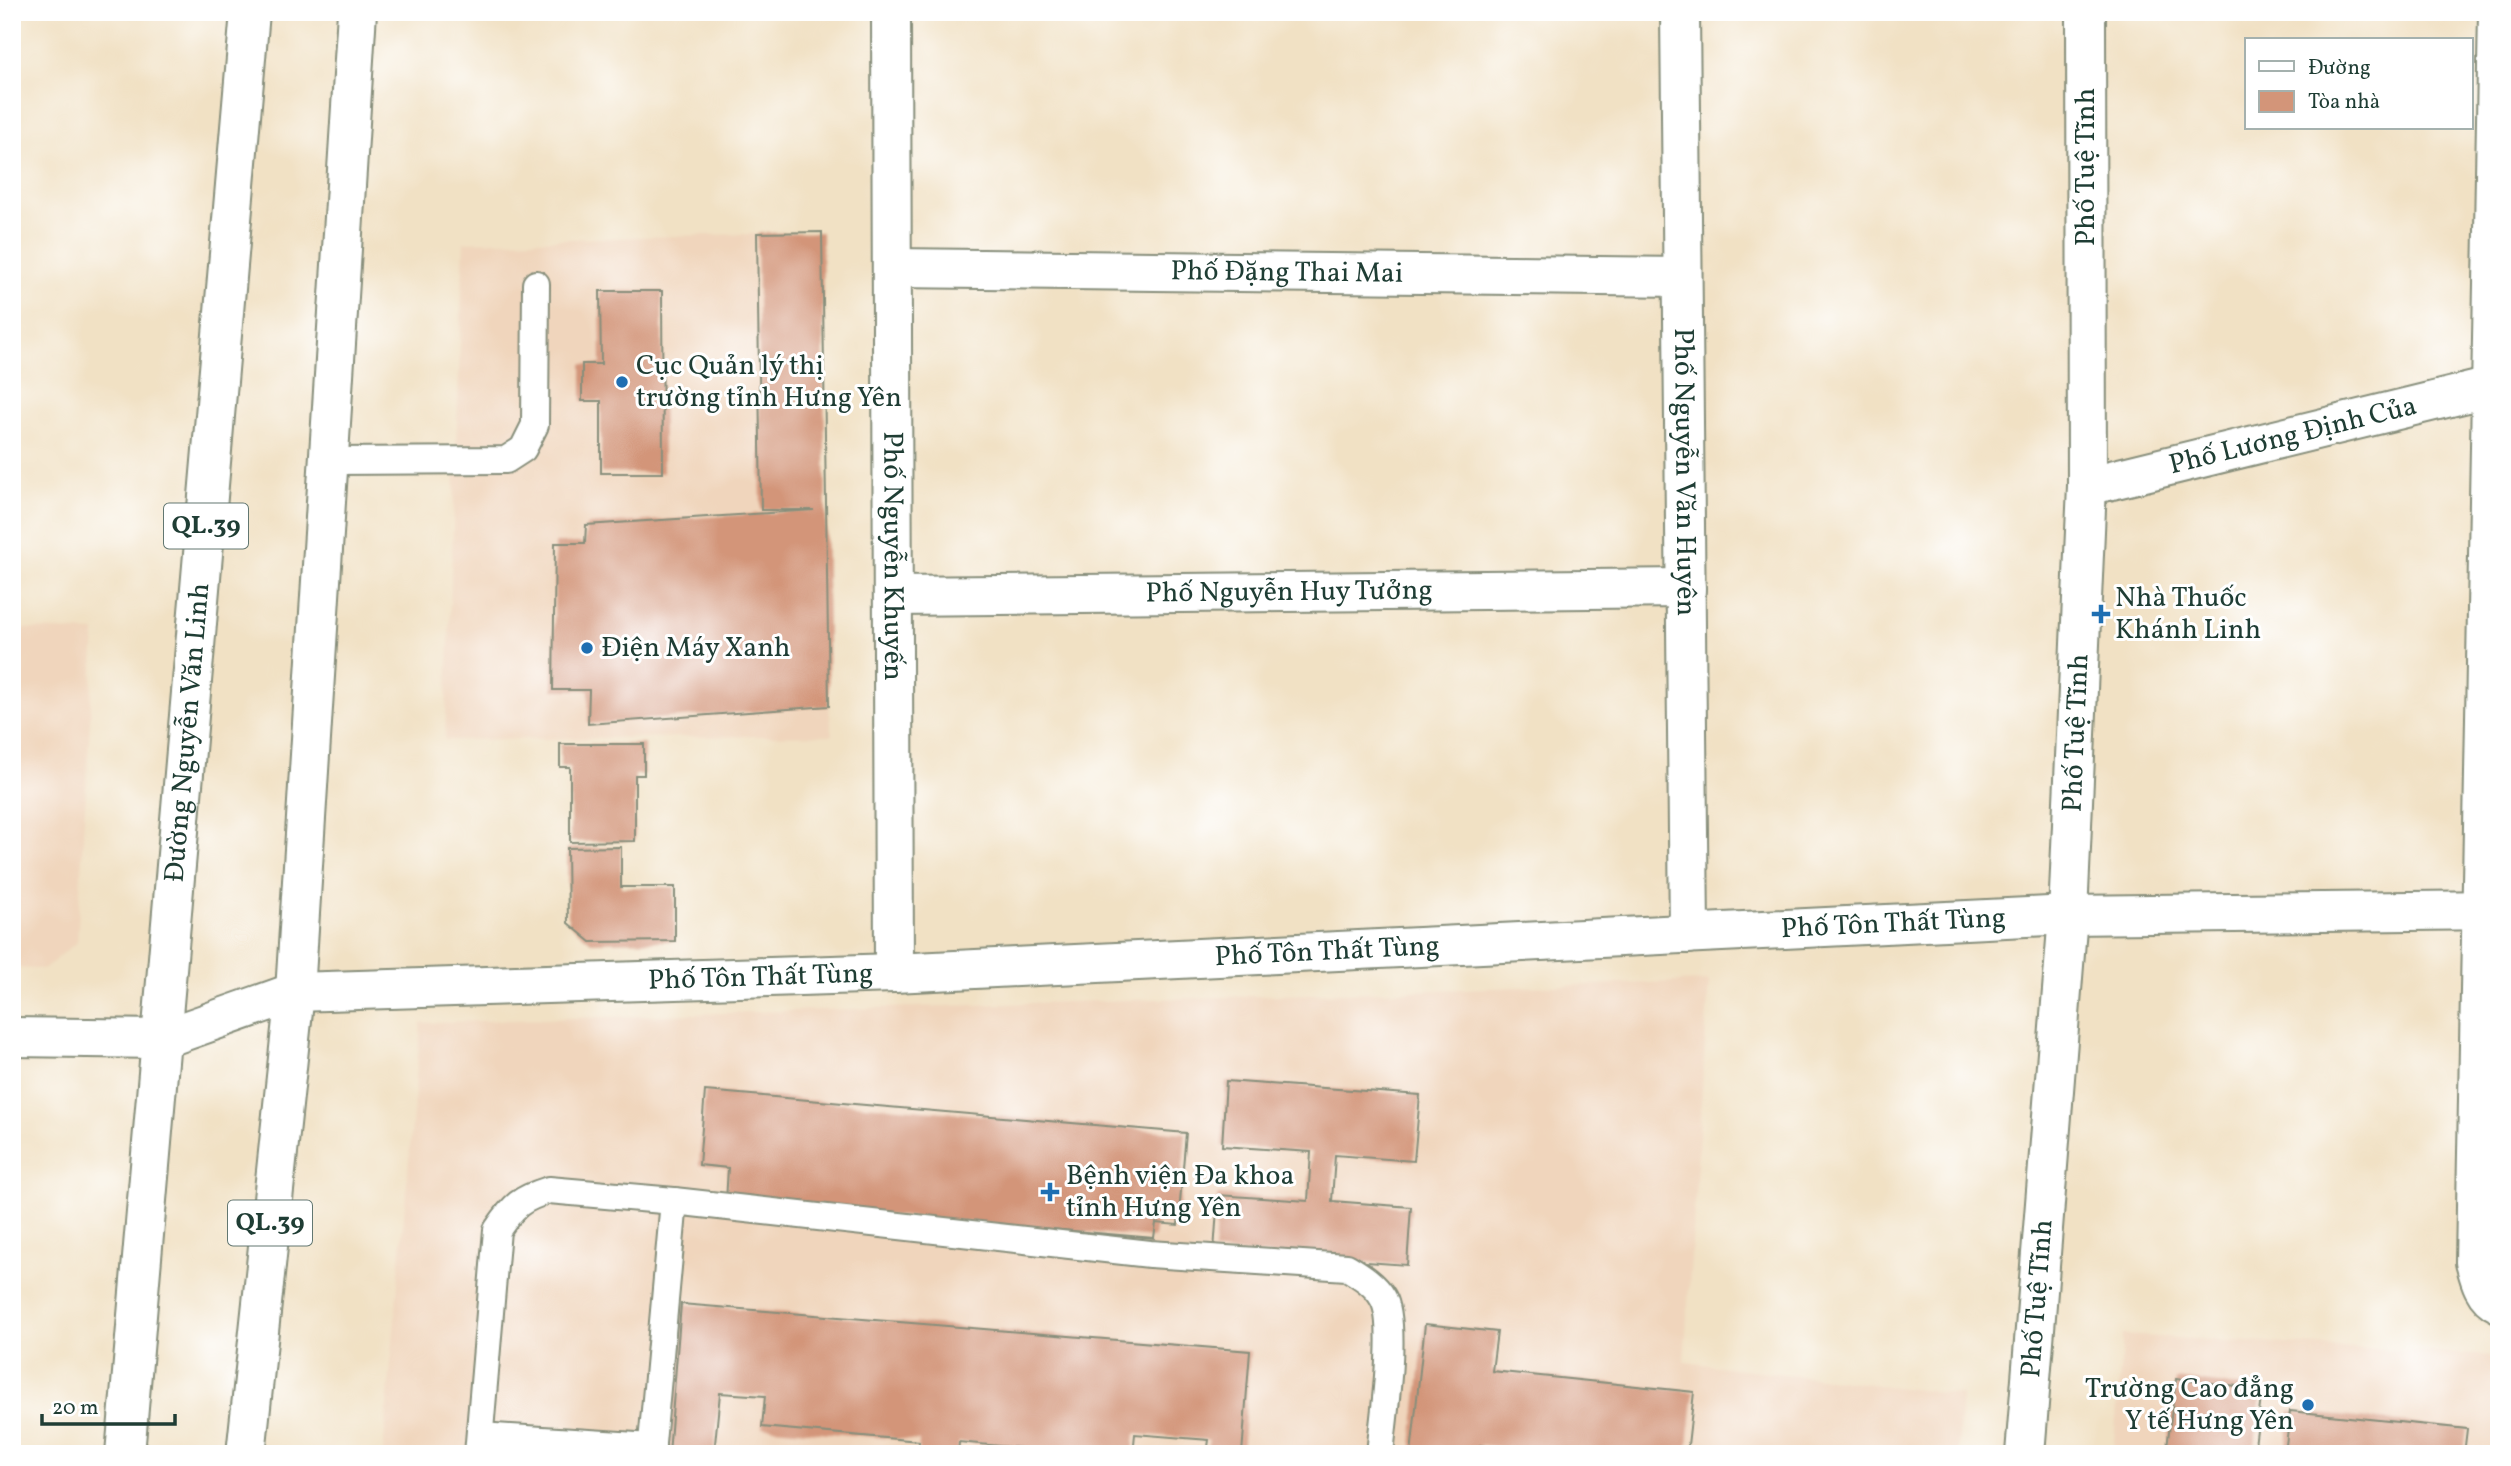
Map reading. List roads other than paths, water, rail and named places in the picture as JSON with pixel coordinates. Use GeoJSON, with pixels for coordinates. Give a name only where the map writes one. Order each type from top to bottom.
{"type":"FeatureCollection","features":[{"type":"Feature","properties":{"kind":"main road","name":"Đường Nguyễn Văn Linh"},"geometry":{"type":"LineString","coordinates":[[125,1454],[250,12]]}},
{"type":"Feature","properties":{"kind":"main road","name":"QL.39"},"geometry":{"type":"LineString","coordinates":[[246,1454],[295,992],[357,12]]}},
{"type":"Feature","properties":{"kind":"main road","name":"Phố Nguyễn Khuyến"},"geometry":{"type":"LineString","coordinates":[[891,12],[894,973]]}},
{"type":"Feature","properties":{"kind":"main road","name":"Phố Nguyễn Văn Huyên"},"geometry":{"type":"LineString","coordinates":[[1680,12],[1689,934]]}},
{"type":"Feature","properties":{"kind":"main road","name":"Phố Tuệ Tĩnh"},"geometry":{"type":"LineString","coordinates":[[2025,1454],[2068,915],[2087,486],[2086,12]]}},
{"type":"Feature","properties":{"kind":"main road"},"geometry":{"type":"LineString","coordinates":[[2497,12],[2490,910],[2475,1262],[2481,1283],[2492,1300],[2499,1303]]}},
{"type":"Feature","properties":{"kind":"main road","name":"Phố Đặng Thai Mai"},"geometry":{"type":"LineString","coordinates":[[893,268],[1682,277]]}},
{"type":"Feature","properties":{"kind":"main road","name":"Phố Lương Định Của"},"geometry":{"type":"LineString","coordinates":[[2087,486],[2495,386]]}},
{"type":"Feature","properties":{"kind":"main road","name":"Phố Nguyễn Huy Tưởng"},"geometry":{"type":"LineString","coordinates":[[893,596],[1686,588]]}},
{"type":"Feature","properties":{"kind":"main road","name":"Phố Tôn Thất Tùng"},"geometry":{"type":"LineString","coordinates":[[162,1039],[295,992],[894,973],[2068,915],[2490,910]]}},
{"type":"Feature","properties":{"kind":"main road"},"geometry":{"type":"LineString","coordinates":[[12,1037],[162,1039]]}},
{"type":"Feature","properties":{"kind":"lane"},"geometry":{"type":"LineString","coordinates":[[328,461],[506,460],[523,449],[535,425],[536,284]]}},
{"type":"Feature","properties":{"kind":"lane"},"geometry":{"type":"LineString","coordinates":[[674,1201],[652,1450],[479,1445],[497,1230],[512,1207],[531,1195],[549,1190],[674,1201],[1150,1254],[1347,1267],[1366,1279],[1384,1299],[1390,1328],[1380,1454]]}},
{"type":"Feature","properties":{"kind":"place","name":"Cục Quản lý thị trường tỉnh Hưng Yên"},"geometry":{"type":"Point","coordinates":[622,382]}},
{"type":"Feature","properties":{"kind":"place","name":"Nhà Thuốc Khánh Linh"},"geometry":{"type":"Point","coordinates":[2101,614]}},
{"type":"Feature","properties":{"kind":"place","name":"Điện Máy Xanh"},"geometry":{"type":"Point","coordinates":[587,648]}},
{"type":"Feature","properties":{"kind":"place","name":"Bệnh viện Đa khoa tỉnh Hưng Yên"},"geometry":{"type":"Point","coordinates":[1050,1192]}},
{"type":"Feature","properties":{"kind":"place","name":"Trường Cao đẳng Y tế Hưng Yên"},"geometry":{"type":"Point","coordinates":[2308,1405]}}]}
